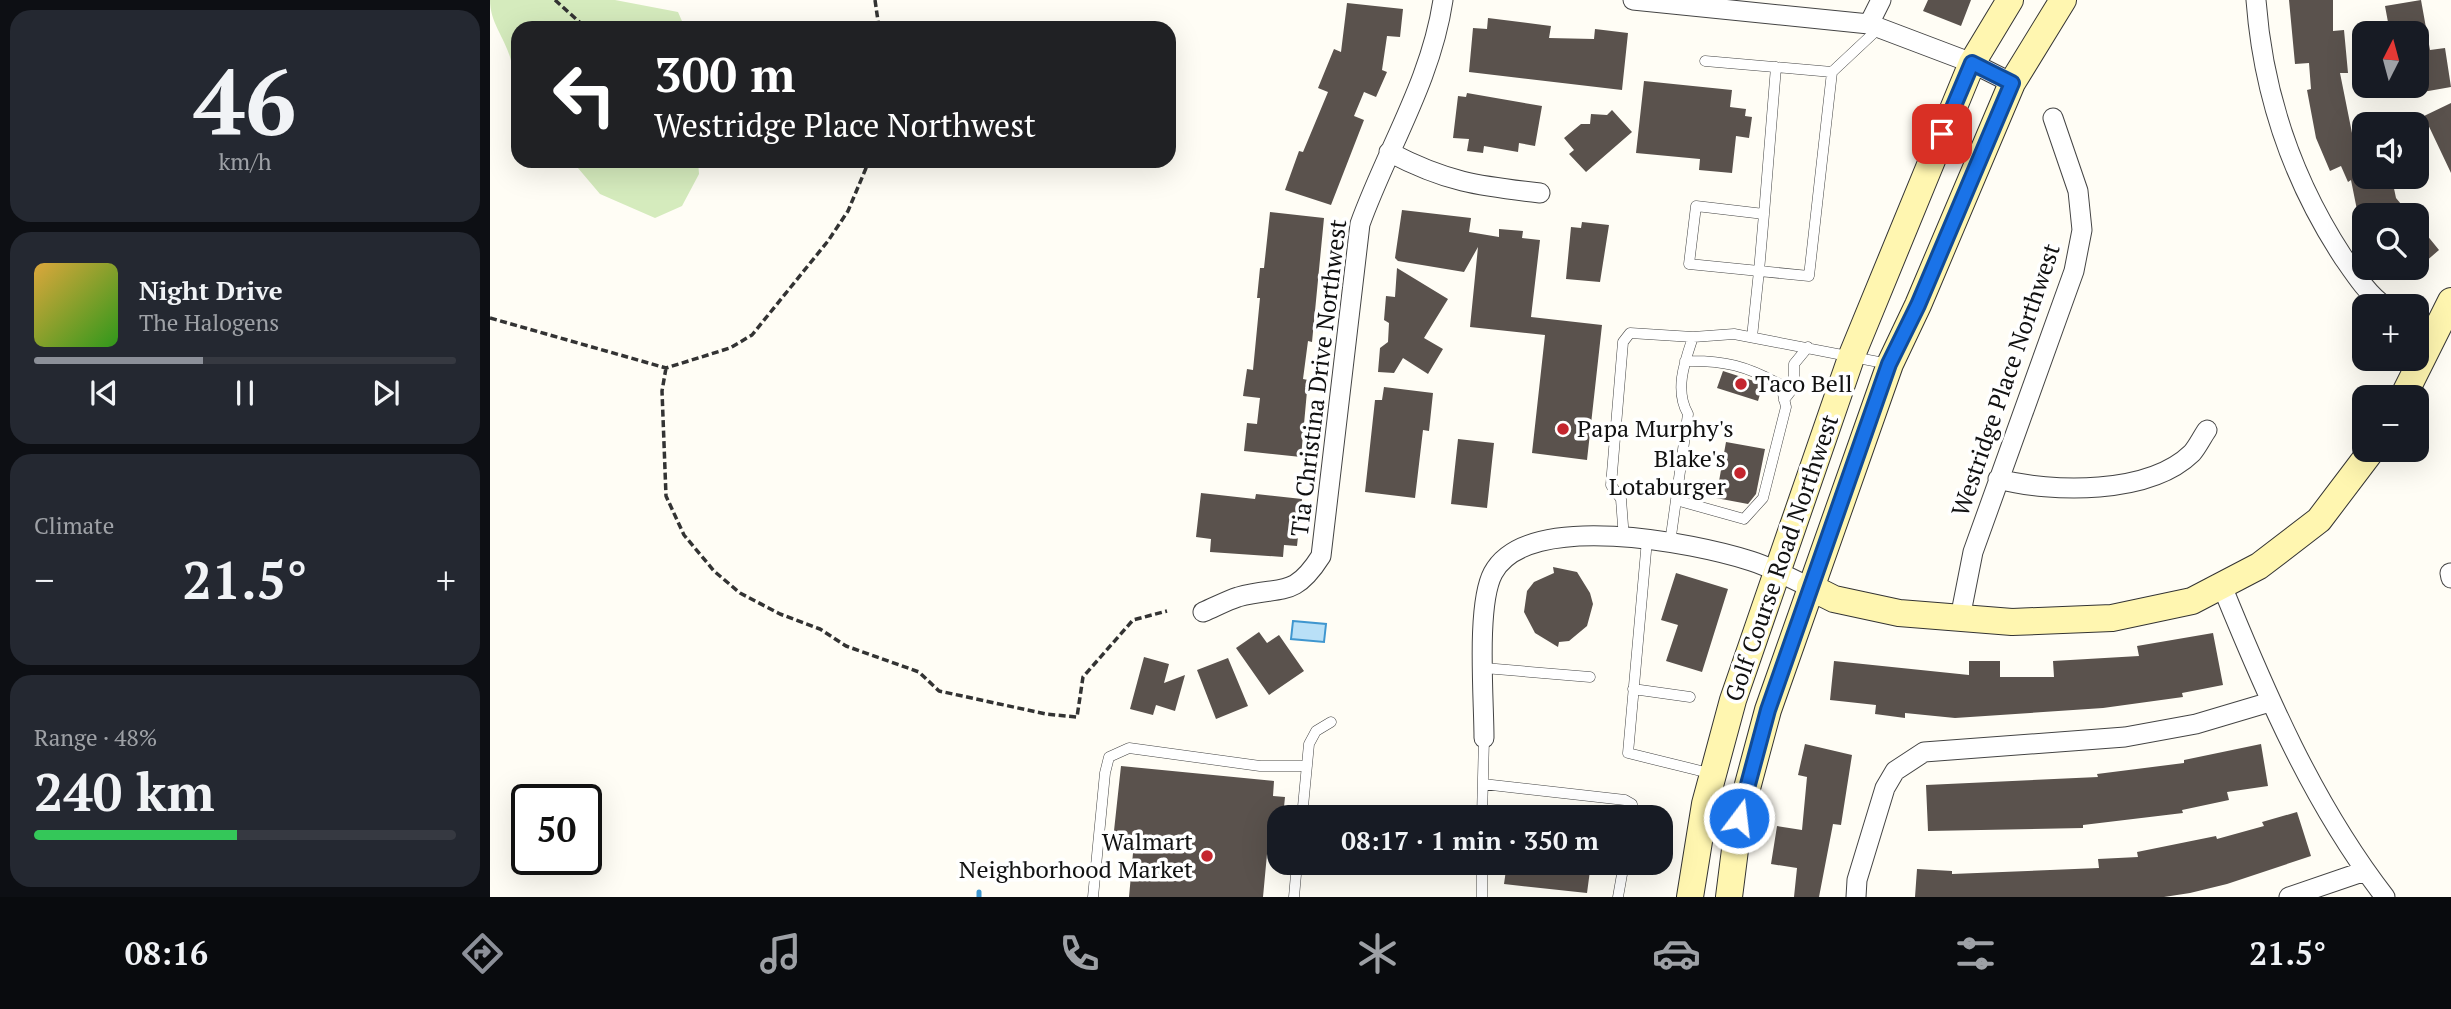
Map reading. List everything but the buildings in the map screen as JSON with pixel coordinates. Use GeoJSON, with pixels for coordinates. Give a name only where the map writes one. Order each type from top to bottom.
{"type":"FeatureCollection","features":[{"type":"Feature","properties":{"kind":"main road","name":"Golf Course Road Northwest"},"geometry":{"type":"LineString","coordinates":[[1690,897],[1705,804],[1713,774],[1775,572],[1852,355],[1972,63],[2010,0]]}},
{"type":"Feature","properties":{"kind":"main road","name":"Golf Course Road Northwest"},"geometry":{"type":"LineString","coordinates":[[1729,897],[1739,818],[1768,710],[1889,364],[1918,305],[2012,83],[2063,0]]}},
{"type":"Feature","properties":{"kind":"main road"},"geometry":{"type":"LineString","coordinates":[[2429,323],[2451,301]]}},
{"type":"Feature","properties":{"kind":"main road"},"geometry":{"type":"LineString","coordinates":[[1810,587],[1834,599],[1899,613],[2012,622],[2112,618],[2192,601],[2259,566],[2319,520],[2363,462]]}},
{"type":"Feature","properties":{"kind":"street","name":"Tia Christina Drive Northwest"},"geometry":{"type":"LineString","coordinates":[[1203,611],[1240,597],[1286,590],[1308,576],[1321,556],[1360,224],[1427,71],[1443,0]]}},
{"type":"Feature","properties":{"kind":"street"},"geometry":{"type":"LineString","coordinates":[[1633,0],[1874,26],[1972,63],[2012,83]]}},
{"type":"Feature","properties":{"kind":"street"},"geometry":{"type":"LineString","coordinates":[[1874,26],[1881,0]]}},
{"type":"Feature","properties":{"kind":"street"},"geometry":{"type":"LineString","coordinates":[[2256,0],[2259,43],[2270,96],[2293,165],[2325,229],[2350,268],[2374,294]]}},
{"type":"Feature","properties":{"kind":"street","name":"Westridge Place Northwest"},"geometry":{"type":"LineString","coordinates":[[1960,618],[1973,552],[2074,271],[2082,230],[2078,191],[2053,118]]}},
{"type":"Feature","properties":{"kind":"street"},"geometry":{"type":"LineString","coordinates":[[1390,152],[1423,170],[1459,183],[1541,193]]}},
{"type":"Feature","properties":{"kind":"street"},"geometry":{"type":"LineString","coordinates":[[1998,480],[2044,489],[2087,489],[2125,484],[2168,468],[2192,453],[2207,430]]}},
{"type":"Feature","properties":{"kind":"street"},"geometry":{"type":"LineString","coordinates":[[1484,738],[1485,604],[1493,573],[1512,551],[1535,541],[1563,535],[1647,540],[1721,552],[1755,562],[1810,587]]}},
{"type":"Feature","properties":{"kind":"street"},"geometry":{"type":"LineString","coordinates":[[2222,586],[2270,702],[2335,826],[2385,897]]}},
{"type":"Feature","properties":{"kind":"street"},"geometry":{"type":"LineString","coordinates":[[1856,897],[1857,880],[1885,788],[1895,771],[1911,758],[1924,752],[2125,737],[2196,724],[2270,702]]}},
{"type":"Feature","properties":{"kind":"street"},"geometry":{"type":"LineString","coordinates":[[2289,897],[2365,871]]}},
{"type":"Feature","properties":{"kind":"lane"},"geometry":{"type":"LineString","coordinates":[[1764,214],[1696,206],[1689,264],[1809,276],[1832,72],[1874,26]]}},
{"type":"Feature","properties":{"kind":"lane"},"geometry":{"type":"LineString","coordinates":[[1705,61],[1832,72]]}},
{"type":"Feature","properties":{"kind":"lane"},"geometry":{"type":"LineString","coordinates":[[1752,337],[1776,67]]}},
{"type":"Feature","properties":{"kind":"lane"},"geometry":{"type":"LineString","coordinates":[[1624,539],[1621,499],[1611,485],[1623,342],[1630,333],[1646,331],[1693,337],[1734,334],[1889,364]]}},
{"type":"Feature","properties":{"kind":"lane"},"geometry":{"type":"LineString","coordinates":[[1670,543],[1688,414],[1682,403],[1685,361],[1693,337]]}},
{"type":"Feature","properties":{"kind":"lane"},"geometry":{"type":"LineString","coordinates":[[1784,400],[1794,387],[1794,364],[1808,347]]}},
{"type":"Feature","properties":{"kind":"lane"},"geometry":{"type":"LineString","coordinates":[[1676,500],[1744,519],[1763,498],[1786,407],[1781,385],[1751,368],[1716,360],[1685,361]]}},
{"type":"Feature","properties":{"kind":"lane"},"geometry":{"type":"LineString","coordinates":[[1647,540],[1628,753],[1713,774]]}},
{"type":"Feature","properties":{"kind":"lane"},"geometry":{"type":"LineString","coordinates":[[1484,668],[1590,677]]}},
{"type":"Feature","properties":{"kind":"lane"},"geometry":{"type":"LineString","coordinates":[[1633,689],[1690,697]]}},
{"type":"Feature","properties":{"kind":"lane"},"geometry":{"type":"LineString","coordinates":[[1303,805],[1309,744],[1316,731],[1331,722]]}},
{"type":"Feature","properties":{"kind":"lane"},"geometry":{"type":"LineString","coordinates":[[1482,805],[1484,738]]}},
{"type":"Feature","properties":{"kind":"lane"},"geometry":{"type":"LineString","coordinates":[[1093,897],[1105,773],[1109,757],[1129,748],[1260,766],[1307,766]]}},
{"type":"Feature","properties":{"kind":"lane"},"geometry":{"type":"LineString","coordinates":[[1483,784],[1625,800],[1632,805]]}},
{"type":"Feature","properties":{"kind":"lane"},"geometry":{"type":"LineString","coordinates":[[1294,897],[1296,875]]}},
{"type":"Feature","properties":{"kind":"lane"},"geometry":{"type":"LineString","coordinates":[[1482,875],[1482,897],[1488,897]]}},
{"type":"Feature","properties":{"kind":"lane"},"geometry":{"type":"LineString","coordinates":[[1618,897],[1622,875]]}},
{"type":"Feature","properties":{"kind":"path"},"geometry":{"type":"LineString","coordinates":[[555,0],[578,21]]}},
{"type":"Feature","properties":{"kind":"path"},"geometry":{"type":"LineString","coordinates":[[875,0],[878,21]]}},
{"type":"Feature","properties":{"kind":"path"},"geometry":{"type":"LineString","coordinates":[[490,318],[666,368],[730,348],[752,335],[828,241],[848,211],[866,168]]}},
{"type":"Feature","properties":{"kind":"path"},"geometry":{"type":"LineString","coordinates":[[666,368],[662,391],[666,496],[679,525],[714,571],[740,593],[780,614],[820,629],[846,646],[919,672],[939,691],[1046,714],[1077,717],[1083,677],[1133,620],[1167,611]]}},
{"type":"Feature","properties":{"kind":"green space"},"geometry":{"type":"Polygon","coordinates":[[[490,0],[615,0],[678,12],[682,21],[511,21],[511,62],[490,0]]]}},
{"type":"Feature","properties":{"kind":"green space"},"geometry":{"type":"Polygon","coordinates":[[[578,168],[699,168],[699,174],[682,206],[655,218],[600,194],[578,168]]]}},
{"type":"Feature","properties":{"kind":"water"},"geometry":{"type":"Polygon","coordinates":[[[1293,621],[1326,624],[1324,642],[1291,639],[1293,621]]]}},
{"type":"Feature","properties":{"kind":"waterway"},"geometry":{"type":"LineString","coordinates":[[979,892],[979,897]]}},
{"type":"Feature","properties":{"kind":"place","name":"Taco Bell"},"geometry":{"type":"Point","coordinates":[1741,384]}},
{"type":"Feature","properties":{"kind":"place","name":"Papa Murphy's"},"geometry":{"type":"Point","coordinates":[1563,429]}},
{"type":"Feature","properties":{"kind":"place","name":"Blake's Lotaburger"},"geometry":{"type":"Point","coordinates":[1740,473]}},
{"type":"Feature","properties":{"kind":"place","name":"Walmart Neighborhood Market"},"geometry":{"type":"Point","coordinates":[1207,856]}},
{"type":"Feature","properties":{"kind":"route"},"geometry":{"type":"LineString","coordinates":[[1739,818],[1768,710],[1889,364],[1918,305],[2012,83],[1972,63],[1942,134]]}}]}
